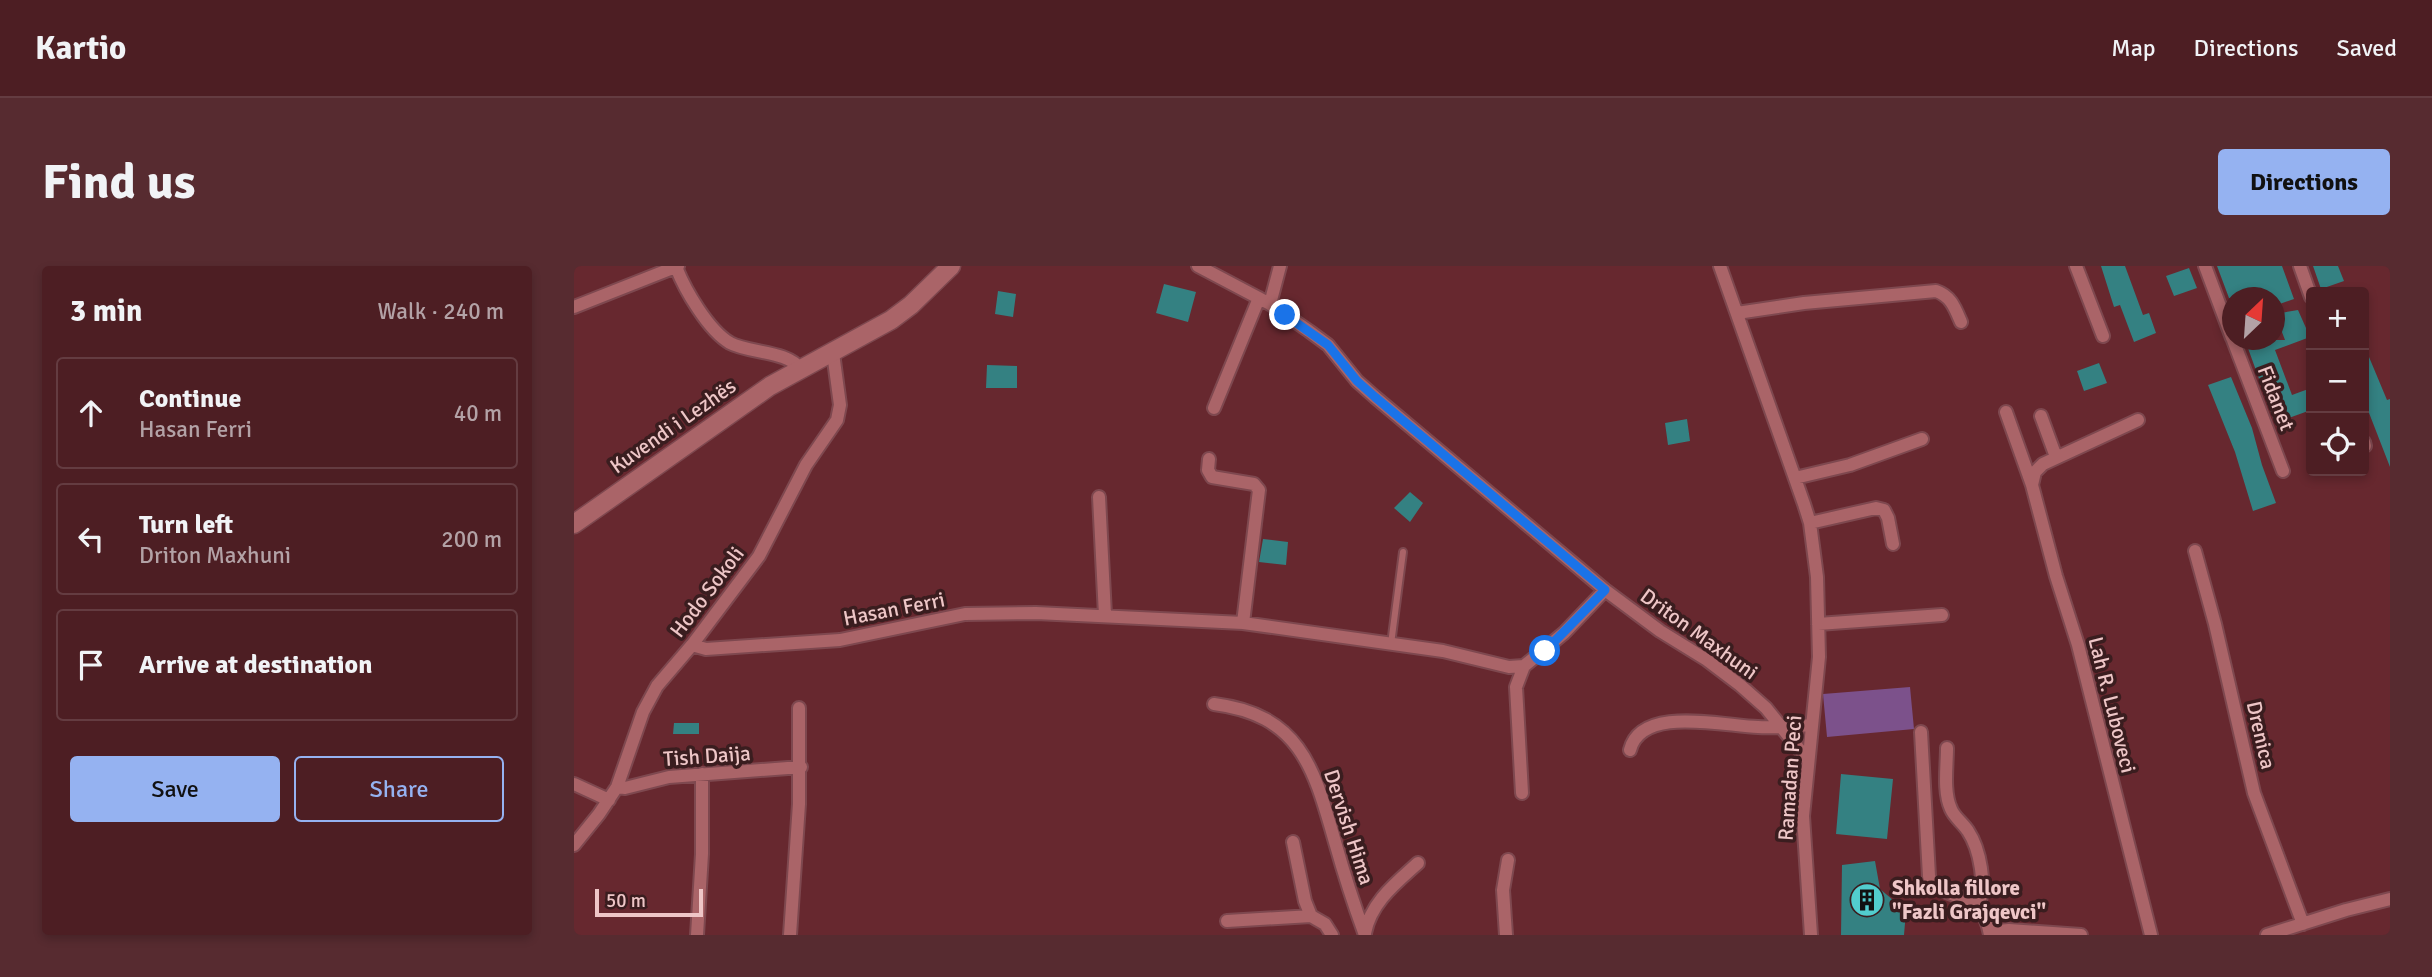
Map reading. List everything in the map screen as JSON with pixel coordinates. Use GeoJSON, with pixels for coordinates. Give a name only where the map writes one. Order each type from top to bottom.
{"type":"FeatureCollection","features":[{"type":"Feature","properties":{"kind":"street","name":"Kuvendi i Lezhës"},"geometry":{"type":"LineString","coordinates":[[574,524],[769,386],[891,320],[911,305],[951,266]]}},
{"type":"Feature","properties":{"kind":"street","name":"Driton Maxhuni"},"geometry":{"type":"LineString","coordinates":[[1198,266],[1265,301],[1328,345],[1357,381],[1375,397],[1605,590],[1740,685],[1766,708],[1807,759]]}},
{"type":"Feature","properties":{"kind":"street"},"geometry":{"type":"LineString","coordinates":[[1214,408],[1280,266]]}},
{"type":"Feature","properties":{"kind":"street","name":"Ramadan Peci"},"geometry":{"type":"LineString","coordinates":[[1720,266],[1810,523],[1817,577],[1819,657],[1803,816],[1811,935]]}},
{"type":"Feature","properties":{"kind":"street"},"geometry":{"type":"LineString","coordinates":[[2076,266],[2102,336]]}},
{"type":"Feature","properties":{"kind":"street","name":"Fidanet"},"geometry":{"type":"LineString","coordinates":[[2205,266],[2222,310]]}},
{"type":"Feature","properties":{"kind":"street"},"geometry":{"type":"LineString","coordinates":[[2300,266],[2307,287]]}},
{"type":"Feature","properties":{"kind":"street","name":"Kuvendi i Lezhës"},"geometry":{"type":"LineString","coordinates":[[574,307],[677,267],[694,301],[720,336],[731,344],[791,360],[800,369]]}},
{"type":"Feature","properties":{"kind":"street"},"geometry":{"type":"LineString","coordinates":[[1737,313],[1804,303],[1936,291],[1945,294],[1952,301],[1961,322]]}},
{"type":"Feature","properties":{"kind":"street","name":"Fidanet"},"geometry":{"type":"LineString","coordinates":[[2237,350],[2283,471]]}},
{"type":"Feature","properties":{"kind":"street","name":"Hodo Sokoli"},"geometry":{"type":"LineString","coordinates":[[574,845],[617,787],[643,712],[657,686],[692,645],[759,556],[806,465],[837,420],[840,404],[833,353]]}},
{"type":"Feature","properties":{"kind":"street","name":"Lah R. Luboveci"},"geometry":{"type":"LineString","coordinates":[[2006,412],[2032,485],[2078,645],[2151,935]]}},
{"type":"Feature","properties":{"kind":"street"},"geometry":{"type":"LineString","coordinates":[[2041,416],[2056,457]]}},
{"type":"Feature","properties":{"kind":"street"},"geometry":{"type":"LineString","coordinates":[[2032,485],[2035,472],[2043,464],[2138,420]]}},
{"type":"Feature","properties":{"kind":"street"},"geometry":{"type":"LineString","coordinates":[[1796,478],[1850,465],[1922,439]]}},
{"type":"Feature","properties":{"kind":"street"},"geometry":{"type":"LineString","coordinates":[[1209,459],[1208,470],[1212,477],[1254,484],[1259,490],[1243,623]]}},
{"type":"Feature","properties":{"kind":"street"},"geometry":{"type":"LineString","coordinates":[[1099,497],[1105,615]]}},
{"type":"Feature","properties":{"kind":"street"},"geometry":{"type":"LineString","coordinates":[[1810,523],[1876,508],[1884,510],[1893,544]]}},
{"type":"Feature","properties":{"kind":"street","name":"Drenica"},"geometry":{"type":"LineString","coordinates":[[2195,551],[2255,793],[2304,924]]}},
{"type":"Feature","properties":{"kind":"street"},"geometry":{"type":"LineString","coordinates":[[1522,793],[1516,687],[1524,666],[1564,633],[1605,590]]}},
{"type":"Feature","properties":{"kind":"street","name":"Hasan Ferri"},"geometry":{"type":"LineString","coordinates":[[692,645],[701,649],[716,649],[840,640],[965,614],[1036,613],[1243,623],[1443,651],[1509,667],[1524,666]]}},
{"type":"Feature","properties":{"kind":"street"},"geometry":{"type":"LineString","coordinates":[[1818,624],[1942,615]]}},
{"type":"Feature","properties":{"kind":"street","name":"Dervish Hima"},"geometry":{"type":"LineString","coordinates":[[1214,704],[1242,709],[1266,719],[1278,727],[1297,747],[1312,771],[1324,802],[1365,934]]}},
{"type":"Feature","properties":{"kind":"street"},"geometry":{"type":"LineString","coordinates":[[790,935],[801,767],[799,708]]}},
{"type":"Feature","properties":{"kind":"street"},"geometry":{"type":"LineString","coordinates":[[1630,750],[1633,739],[1641,731],[1659,724],[1687,722],[1758,727],[1812,725]]}},
{"type":"Feature","properties":{"kind":"street"},"geometry":{"type":"LineString","coordinates":[[1921,732],[1928,876],[1932,885],[1978,905],[1985,914],[1992,935],[1998,931],[2009,930],[2081,935]]}},
{"type":"Feature","properties":{"kind":"street"},"geometry":{"type":"LineString","coordinates":[[1947,748],[1951,810],[1969,832],[1979,862],[1981,898],[1978,905]]}},
{"type":"Feature","properties":{"kind":"street","name":"Tish Daija"},"geometry":{"type":"LineString","coordinates":[[617,787],[625,788],[669,777],[801,767]]}},
{"type":"Feature","properties":{"kind":"street"},"geometry":{"type":"LineString","coordinates":[[697,935],[702,854],[702,774]]}},
{"type":"Feature","properties":{"kind":"street"},"geometry":{"type":"LineString","coordinates":[[574,784],[609,800]]}},
{"type":"Feature","properties":{"kind":"street"},"geometry":{"type":"LineString","coordinates":[[1293,842],[1305,901],[1311,916]]}},
{"type":"Feature","properties":{"kind":"street"},"geometry":{"type":"LineString","coordinates":[[1506,935],[1503,890],[1508,860]]}},
{"type":"Feature","properties":{"kind":"street","name":"Dervish Hima"},"geometry":{"type":"LineString","coordinates":[[1365,934],[1367,919],[1373,909],[1395,883],[1418,863]]}},
{"type":"Feature","properties":{"kind":"street"},"geometry":{"type":"LineString","coordinates":[[2267,935],[2390,899]]}},
{"type":"Feature","properties":{"kind":"street"},"geometry":{"type":"LineString","coordinates":[[1227,921],[1311,916],[1325,924],[1332,935]]}},
{"type":"Feature","properties":{"kind":"lane"},"geometry":{"type":"LineString","coordinates":[[1391,644],[1403,552]]}},
{"type":"Feature","properties":{"kind":"shaded area"},"geometry":{"type":"Polygon","coordinates":[[[1910,687],[1914,729],[1827,737],[1823,694],[1910,687]]]}},
{"type":"Feature","properties":{"kind":"building"},"geometry":{"type":"Polygon","coordinates":[[[2101,266],[2125,266],[2143,315],[2149,313],[2156,333],[2134,342],[2120,305],[2114,307],[2101,266]]]}},
{"type":"Feature","properties":{"kind":"building"},"geometry":{"type":"Polygon","coordinates":[[[2217,266],[2282,266],[2294,299],[2285,302],[2285,287],[2225,287],[2217,266]]]}},
{"type":"Feature","properties":{"kind":"building"},"geometry":{"type":"Polygon","coordinates":[[[2313,266],[2338,266],[2344,281],[2320,287],[2313,266]]]}},
{"type":"Feature","properties":{"kind":"building"},"geometry":{"type":"Polygon","coordinates":[[[2189,268],[2197,288],[2174,296],[2166,276],[2189,268]]]}},
{"type":"Feature","properties":{"kind":"building"},"geometry":{"type":"Polygon","coordinates":[[[1164,284],[1196,292],[1188,322],[1156,313],[1164,284]]]}},
{"type":"Feature","properties":{"kind":"building"},"geometry":{"type":"Polygon","coordinates":[[[998,291],[1016,294],[1013,317],[995,314],[998,291]]]}},
{"type":"Feature","properties":{"kind":"building"},"geometry":{"type":"Polygon","coordinates":[[[2298,310],[2306,328],[2306,338],[2285,346],[2285,340],[2285,312],[2298,310]]]}},
{"type":"Feature","properties":{"kind":"building"},"geometry":{"type":"Polygon","coordinates":[[[2249,350],[2275,350],[2292,395],[2306,390],[2306,412],[2275,423],[2249,350]]]}},
{"type":"Feature","properties":{"kind":"building"},"geometry":{"type":"Polygon","coordinates":[[[2369,357],[2387,400],[2390,399],[2390,467],[2369,413],[2369,357]]]}},
{"type":"Feature","properties":{"kind":"building"},"geometry":{"type":"Polygon","coordinates":[[[2099,363],[2107,383],[2084,391],[2077,371],[2099,363]]]}},
{"type":"Feature","properties":{"kind":"building"},"geometry":{"type":"Polygon","coordinates":[[[987,365],[1017,366],[1017,388],[986,388],[987,365]]]}},
{"type":"Feature","properties":{"kind":"building"},"geometry":{"type":"Polygon","coordinates":[[[2231,377],[2252,428],[2276,503],[2253,511],[2235,452],[2208,385],[2231,377]]]}},
{"type":"Feature","properties":{"kind":"building"},"geometry":{"type":"Polygon","coordinates":[[[1687,419],[1690,441],[1668,445],[1665,423],[1687,419]]]}},
{"type":"Feature","properties":{"kind":"building"},"geometry":{"type":"Polygon","coordinates":[[[1410,492],[1423,503],[1410,522],[1394,508],[1410,492]]]}},
{"type":"Feature","properties":{"kind":"building"},"geometry":{"type":"Polygon","coordinates":[[[1263,539],[1288,542],[1286,565],[1259,562],[1263,539]]]}},
{"type":"Feature","properties":{"kind":"building"},"geometry":{"type":"Polygon","coordinates":[[[674,723],[699,723],[699,734],[673,734],[674,723]]]}},
{"type":"Feature","properties":{"kind":"building"},"geometry":{"type":"Polygon","coordinates":[[[1841,774],[1893,779],[1887,839],[1836,834],[1841,774]]]}},
{"type":"Feature","properties":{"kind":"building","name":"Shkolla fillore ''Fazli Grajqevci''"},"geometry":{"type":"Polygon","coordinates":[[[1875,861],[1880,889],[1906,911],[1904,935],[1841,935],[1842,865],[1875,861]]]}},
{"type":"Feature","properties":{"kind":"place","name":"Shkolla fillore ''Fazli Grajqevci''"},"geometry":{"type":"Point","coordinates":[1867,900]}},
{"type":"Feature","properties":{"kind":"route"},"geometry":{"type":"LineString","coordinates":[[1285,315],[1328,345],[1357,381],[1375,397],[1605,590],[1545,651]]}}]}
